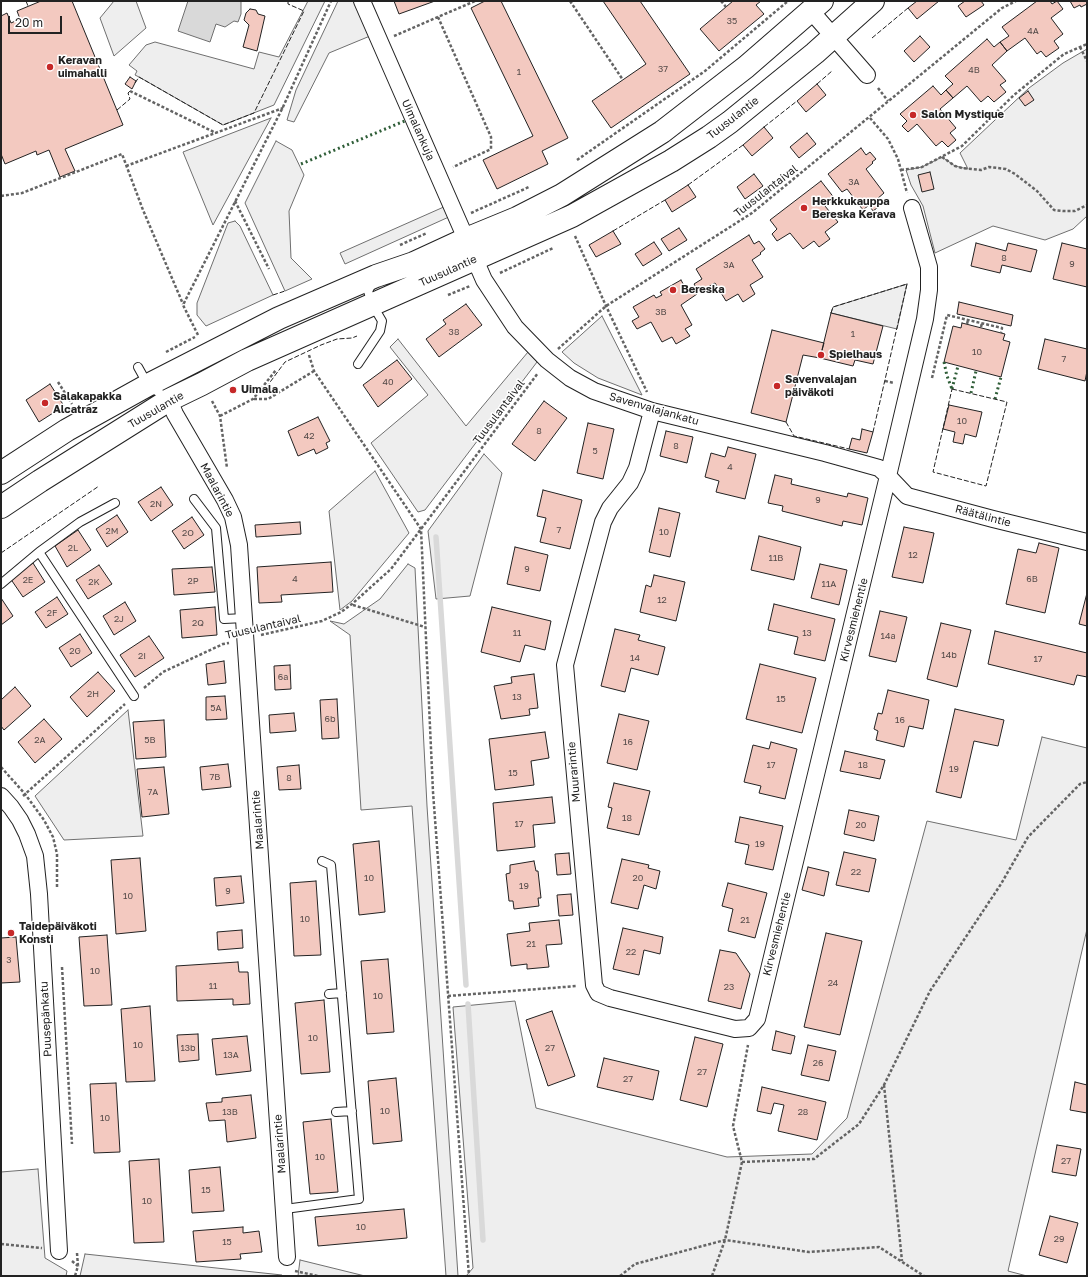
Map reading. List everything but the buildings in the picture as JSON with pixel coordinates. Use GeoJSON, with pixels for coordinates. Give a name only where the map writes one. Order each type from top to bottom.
{"type":"FeatureCollection","features":[{"type":"Feature","properties":{"kind":"main road","name":"Tuusulantie"},"geometry":{"type":"LineString","coordinates":[[1,507],[169,400],[247,360],[572,216],[671,161],[709,137],[798,66],[873,1]]}},
{"type":"Feature","properties":{"kind":"main road","name":"Tuusulantie"},"geometry":{"type":"LineString","coordinates":[[1,473],[67,430],[143,376],[192,363],[279,318],[376,276],[414,262],[462,229],[517,218],[562,195],[662,132],[746,67],[817,6]]}},
{"type":"Feature","properties":{"kind":"street","name":"Uimalankuja"},"geometry":{"type":"LineString","coordinates":[[362,1],[475,259]]}},
{"type":"Feature","properties":{"kind":"street"},"geometry":{"type":"LineString","coordinates":[[817,6],[833,36],[867,75]]}},
{"type":"Feature","properties":{"kind":"street","name":"Kirvesmiehentie"},"geometry":{"type":"LineString","coordinates":[[749,1028],[757,1019],[925,320],[929,290],[929,267],[912,208]]}},
{"type":"Feature","properties":{"kind":"street","name":"Savenvalajankatu"},"geometry":{"type":"LineString","coordinates":[[475,259],[484,280],[515,327],[547,360],[570,378],[594,391],[652,411],[879,468],[888,476]]}},
{"type":"Feature","properties":{"kind":"street","name":"Maalarintie"},"geometry":{"type":"LineString","coordinates":[[169,400],[175,414],[225,500],[233,517],[239,545],[288,1264]]}},
{"type":"Feature","properties":{"kind":"street","name":"Muurarintie"},"geometry":{"type":"LineString","coordinates":[[594,984],[565,665],[603,522],[610,508],[630,483],[652,411]]}},
{"type":"Feature","properties":{"kind":"street","name":"Räätälintie"},"geometry":{"type":"LineString","coordinates":[[888,476],[907,496],[1087,542]]}},
{"type":"Feature","properties":{"kind":"street","name":"Puusepänkatu"},"geometry":{"type":"LineString","coordinates":[[6,802],[27,834],[35,856],[39,902],[59,1251]]}},
{"type":"Feature","properties":{"kind":"street"},"geometry":{"type":"LineString","coordinates":[[594,984],[598,993],[610,998],[735,1029],[749,1028]]}},
{"type":"Feature","properties":{"kind":"lane"},"geometry":{"type":"LineString","coordinates":[[358,364],[380,331],[382,321],[372,304],[368,291],[376,276]]}},
{"type":"Feature","properties":{"kind":"lane"},"geometry":{"type":"LineString","coordinates":[[143,376],[169,400]]}},
{"type":"Feature","properties":{"kind":"lane"},"geometry":{"type":"LineString","coordinates":[[194,499],[216,528],[224,620],[245,618]]}},
{"type":"Feature","properties":{"kind":"lane"},"geometry":{"type":"LineString","coordinates":[[1,584],[39,552],[80,522],[115,503]]}},
{"type":"Feature","properties":{"kind":"lane"},"geometry":{"type":"LineString","coordinates":[[39,552],[134,696]]}},
{"type":"Feature","properties":{"kind":"lane"},"geometry":{"type":"LineString","coordinates":[[285,1209],[359,1199],[331,865],[322,861]]}},
{"type":"Feature","properties":{"kind":"lane"},"geometry":{"type":"LineString","coordinates":[[329,994],[342,993]]}},
{"type":"Feature","properties":{"kind":"lane"},"geometry":{"type":"LineString","coordinates":[[336,1112],[352,1111]]}},
{"type":"Feature","properties":{"kind":"path"},"geometry":{"type":"LineString","coordinates":[[183,305],[283,108],[331,1]]}},
{"type":"Feature","properties":{"kind":"path"},"geometry":{"type":"LineString","coordinates":[[393,36],[475,1]]}},
{"type":"Feature","properties":{"kind":"path"},"geometry":{"type":"LineString","coordinates":[[570,1],[623,80]]}},
{"type":"Feature","properties":{"kind":"path"},"geometry":{"type":"LineString","coordinates":[[721,1],[726,7]]}},
{"type":"Feature","properties":{"kind":"path"},"geometry":{"type":"LineString","coordinates":[[576,160],[705,71],[788,1]]}},
{"type":"Feature","properties":{"kind":"path","name":"Tuusulantaival"},"geometry":{"type":"LineString","coordinates":[[6,802],[163,672],[223,644],[322,621],[341,612],[352,604],[391,569],[555,351],[606,306],[752,213],[870,118],[1002,8],[1016,1]]}},
{"type":"Feature","properties":{"kind":"path"},"geometry":{"type":"LineString","coordinates":[[438,17],[491,137],[491,149],[452,168]]}},
{"type":"Feature","properties":{"kind":"path"},"geometry":{"type":"LineString","coordinates":[[901,170],[922,167],[962,146],[1014,95],[1064,54],[1087,44]]}},
{"type":"Feature","properties":{"kind":"path"},"geometry":{"type":"LineString","coordinates":[[1080,47],[1087,61]]}},
{"type":"Feature","properties":{"kind":"path"},"geometry":{"type":"LineString","coordinates":[[130,90],[216,133]]}},
{"type":"Feature","properties":{"kind":"path"},"geometry":{"type":"LineString","coordinates":[[126,166],[283,108]]}},
{"type":"Feature","properties":{"kind":"path"},"geometry":{"type":"LineString","coordinates":[[870,118],[888,139],[898,159],[912,208]]}},
{"type":"Feature","properties":{"kind":"path"},"geometry":{"type":"LineString","coordinates":[[1,196],[22,193],[122,154],[162,257],[198,335]]}},
{"type":"Feature","properties":{"kind":"path"},"geometry":{"type":"LineString","coordinates":[[942,157],[955,166],[962,168],[981,170],[989,167],[1006,169],[1037,191],[1054,210],[1076,210],[1087,205]]}},
{"type":"Feature","properties":{"kind":"path"},"geometry":{"type":"LineString","coordinates":[[462,229],[536,184]]}},
{"type":"Feature","properties":{"kind":"path"},"geometry":{"type":"LineString","coordinates":[[235,200],[268,269]]}},
{"type":"Feature","properties":{"kind":"path"},"geometry":{"type":"LineString","coordinates":[[572,216],[576,238],[606,306],[652,402],[652,411]]}},
{"type":"Feature","properties":{"kind":"path"},"geometry":{"type":"LineString","coordinates":[[932,378],[947,315],[1002,328],[1001,333]]}},
{"type":"Feature","properties":{"kind":"path"},"geometry":{"type":"LineString","coordinates":[[967,324],[968,320]]}},
{"type":"Feature","properties":{"kind":"path"},"geometry":{"type":"LineString","coordinates":[[981,328],[982,323]]}},
{"type":"Feature","properties":{"kind":"path"},"geometry":{"type":"LineString","coordinates":[[180,344],[192,363]]}},
{"type":"Feature","properties":{"kind":"path"},"geometry":{"type":"LineString","coordinates":[[309,355],[314,370],[421,529],[433,792],[469,1276]]}},
{"type":"Feature","properties":{"kind":"path"},"geometry":{"type":"LineString","coordinates":[[253,399],[268,399],[314,370]]}},
{"type":"Feature","properties":{"kind":"path"},"geometry":{"type":"LineString","coordinates":[[58,382],[73,406]]}},
{"type":"Feature","properties":{"kind":"path"},"geometry":{"type":"LineString","coordinates":[[202,384],[220,416],[227,469]]}},
{"type":"Feature","properties":{"kind":"path"},"geometry":{"type":"LineString","coordinates":[[352,604],[425,627]]}},
{"type":"Feature","properties":{"kind":"path"},"geometry":{"type":"LineString","coordinates":[[742,1162],[814,1160],[859,1124],[884,1085],[930,991],[1001,884],[1028,837],[1080,784],[1087,782]]}},
{"type":"Feature","properties":{"kind":"path"},"geometry":{"type":"LineString","coordinates":[[448,996],[594,984]]}},
{"type":"Feature","properties":{"kind":"path"},"geometry":{"type":"LineString","coordinates":[[712,1276],[725,1240],[742,1162],[733,1126],[749,1028]]}},
{"type":"Feature","properties":{"kind":"path"},"geometry":{"type":"LineString","coordinates":[[884,1085],[902,1261]]}},
{"type":"Feature","properties":{"kind":"path"},"geometry":{"type":"LineString","coordinates":[[620,1276],[635,1264],[725,1240],[809,1252],[879,1246],[924,1276]]}},
{"type":"Feature","properties":{"kind":"path"},"geometry":{"type":"LineString","coordinates":[[1,1244],[43,1248]]}},
{"type":"Feature","properties":{"kind":"path"},"geometry":{"type":"LineString","coordinates":[[288,1264],[318,1276]]}},
{"type":"Feature","properties":{"kind":"shaded area"},"geometry":{"type":"Polygon","coordinates":[[[114,1],[136,1],[146,28],[114,56],[100,18],[114,1]]]}},
{"type":"Feature","properties":{"kind":"shaded area"},"geometry":{"type":"Polygon","coordinates":[[[188,1],[241,1],[241,14],[238,22],[234,21],[225,27],[216,24],[210,42],[178,31],[188,1]]]}},
{"type":"Feature","properties":{"kind":"shaded area"},"geometry":{"type":"Polygon","coordinates":[[[308,1],[325,1],[274,105],[223,125],[135,75],[137,71],[129,65],[146,45],[155,42],[254,69],[259,52],[279,57],[308,1]]]}},
{"type":"Feature","properties":{"kind":"shaded area"},"geometry":{"type":"Polygon","coordinates":[[[338,1],[357,1],[370,36],[329,53],[294,122],[287,120],[296,90],[338,1]]]}},
{"type":"Feature","properties":{"kind":"shaded area"},"geometry":{"type":"Polygon","coordinates":[[[1087,49],[1087,216],[1073,229],[1045,240],[993,226],[935,253],[923,206],[911,185],[906,170],[922,167],[942,157],[955,166],[968,169],[960,153],[1029,88],[1063,63],[1087,49]]]}},
{"type":"Feature","properties":{"kind":"shaded area"},"geometry":{"type":"Polygon","coordinates":[[[271,118],[213,225],[183,152],[271,118]]]}},
{"type":"Feature","properties":{"kind":"shaded area"},"geometry":{"type":"Polygon","coordinates":[[[276,141],[292,150],[304,175],[289,211],[291,258],[312,279],[285,291],[245,203],[276,141]]]}},
{"type":"Feature","properties":{"kind":"shaded area"},"geometry":{"type":"Polygon","coordinates":[[[446,206],[451,216],[345,264],[340,253],[446,206]]]}},
{"type":"Feature","properties":{"kind":"shaded area"},"geometry":{"type":"Polygon","coordinates":[[[235,221],[240,226],[273,295],[206,326],[197,315],[197,303],[228,223],[235,221]]]}},
{"type":"Feature","properties":{"kind":"shaded area"},"geometry":{"type":"Polygon","coordinates":[[[907,284],[897,329],[831,313],[833,307],[907,284]]]}},
{"type":"Feature","properties":{"kind":"shaded area"},"geometry":{"type":"Polygon","coordinates":[[[602,316],[642,395],[598,378],[574,363],[562,352],[602,316]]]}},
{"type":"Feature","properties":{"kind":"shaded area"},"geometry":{"type":"Polygon","coordinates":[[[398,339],[466,426],[528,352],[537,362],[425,510],[418,512],[371,443],[428,395],[390,347],[398,339]]]}},
{"type":"Feature","properties":{"kind":"shaded area"},"geometry":{"type":"Polygon","coordinates":[[[484,454],[502,473],[470,596],[436,599],[428,531],[484,454]]]}},
{"type":"Feature","properties":{"kind":"shaded area"},"geometry":{"type":"Polygon","coordinates":[[[375,471],[409,533],[352,601],[340,610],[329,511],[375,471]]]}},
{"type":"Feature","properties":{"kind":"shaded area"},"geometry":{"type":"Polygon","coordinates":[[[408,564],[415,568],[427,806],[458,1276],[446,1276],[412,806],[361,810],[350,635],[330,621],[344,624],[380,599],[408,564]]]}},
{"type":"Feature","properties":{"kind":"shaded area"},"geometry":{"type":"Polygon","coordinates":[[[128,710],[143,836],[64,840],[35,796],[128,710]]]}},
{"type":"Feature","properties":{"kind":"shaded area"},"geometry":{"type":"Polygon","coordinates":[[[1042,737],[1087,748],[1087,929],[1008,1271],[1027,1276],[466,1276],[473,1268],[453,1007],[515,1001],[536,1108],[727,1157],[812,1154],[847,1118],[927,821],[1016,840],[1042,737]]]}},
{"type":"Feature","properties":{"kind":"shaded area"},"geometry":{"type":"Polygon","coordinates":[[[38,1169],[45,1258],[67,1271],[66,1276],[1,1276],[1,1172],[38,1169]]]}},
{"type":"Feature","properties":{"kind":"shaded area"},"geometry":{"type":"Polygon","coordinates":[[[85,1254],[282,1275],[80,1276],[85,1254]]]}},
{"type":"Feature","properties":{"kind":"shaded area"},"geometry":{"type":"Polygon","coordinates":[[[300,1260],[365,1276],[298,1276],[300,1260]]]}},
{"type":"Feature","properties":{"kind":"waterway"},"geometry":{"type":"LineString","coordinates":[[436,537],[466,985]]}},
{"type":"Feature","properties":{"kind":"waterway"},"geometry":{"type":"LineString","coordinates":[[468,1004],[483,1240]]}},
{"type":"Feature","properties":{"kind":"hedge"},"geometry":{"type":"LineString","coordinates":[[301,164],[407,120]]}},
{"type":"Feature","properties":{"kind":"hedge"},"geometry":{"type":"LineString","coordinates":[[944,362],[952,389]]}},
{"type":"Feature","properties":{"kind":"hedge"},"geometry":{"type":"LineString","coordinates":[[952,389],[958,366]]}},
{"type":"Feature","properties":{"kind":"hedge"},"geometry":{"type":"LineString","coordinates":[[971,393],[976,371]]}},
{"type":"Feature","properties":{"kind":"hedge"},"geometry":{"type":"LineString","coordinates":[[995,399],[1001,377]]}},
{"type":"Feature","properties":{"kind":"fence"},"geometry":{"type":"LineString","coordinates":[[26,1],[28,6]]}},
{"type":"Feature","properties":{"kind":"fence"},"geometry":{"type":"LineString","coordinates":[[135,83],[139,77],[223,125],[254,113],[304,11],[288,4],[288,1]]}},
{"type":"Feature","properties":{"kind":"fence"},"geometry":{"type":"LineString","coordinates":[[872,38],[908,8]]}},
{"type":"Feature","properties":{"kind":"fence"},"geometry":{"type":"LineString","coordinates":[[817,84],[832,71]]}},
{"type":"Feature","properties":{"kind":"fence"},"geometry":{"type":"LineString","coordinates":[[117,110],[130,99],[128,93],[131,90]]}},
{"type":"Feature","properties":{"kind":"fence"},"geometry":{"type":"LineString","coordinates":[[764,127],[797,101]]}},
{"type":"Feature","properties":{"kind":"fence"},"geometry":{"type":"LineString","coordinates":[[688,185],[743,145]]}},
{"type":"Feature","properties":{"kind":"fence"},"geometry":{"type":"LineString","coordinates":[[613,231],[665,200]]}},
{"type":"Feature","properties":{"kind":"fence"},"geometry":{"type":"LineString","coordinates":[[831,313],[833,307],[907,284],[873,432]]}},
{"type":"Feature","properties":{"kind":"fence"},"geometry":{"type":"LineString","coordinates":[[273,295],[285,291]]}},
{"type":"Feature","properties":{"kind":"fence"},"geometry":{"type":"LineString","coordinates":[[262,393],[285,362],[337,339],[352,338],[357,336]]}},
{"type":"Feature","properties":{"kind":"fence"},"geometry":{"type":"LineString","coordinates":[[952,389],[1007,402],[986,486],[933,472],[952,389]]}},
{"type":"Feature","properties":{"kind":"fence"},"geometry":{"type":"LineString","coordinates":[[786,422],[794,436],[849,449]]}},
{"type":"Feature","properties":{"kind":"fence"},"geometry":{"type":"LineString","coordinates":[[1,553],[99,486]]}},
{"type":"Feature","properties":{"kind":"place","name":"Keravan uimahalli"},"geometry":{"type":"Point","coordinates":[50,67]}},
{"type":"Feature","properties":{"kind":"place","name":"Salon Mystique"},"geometry":{"type":"Point","coordinates":[913,115]}},
{"type":"Feature","properties":{"kind":"place","name":"Herkkukauppa Bereska Kerava"},"geometry":{"type":"Point","coordinates":[804,208]}},
{"type":"Feature","properties":{"kind":"place","name":"Bereska"},"geometry":{"type":"Point","coordinates":[673,290]}},
{"type":"Feature","properties":{"kind":"place","name":"Spielhaus"},"geometry":{"type":"Point","coordinates":[821,355]}},
{"type":"Feature","properties":{"kind":"place","name":"Savenvalajan päiväkoti"},"geometry":{"type":"Point","coordinates":[777,386]}},
{"type":"Feature","properties":{"kind":"place","name":"Uimala"},"geometry":{"type":"Point","coordinates":[233,390]}},
{"type":"Feature","properties":{"kind":"place","name":"Salakapakka Alcatraz"},"geometry":{"type":"Point","coordinates":[45,403]}},
{"type":"Feature","properties":{"kind":"place","name":"Taidepäiväkoti Konsti"},"geometry":{"type":"Point","coordinates":[11,933]}}]}
